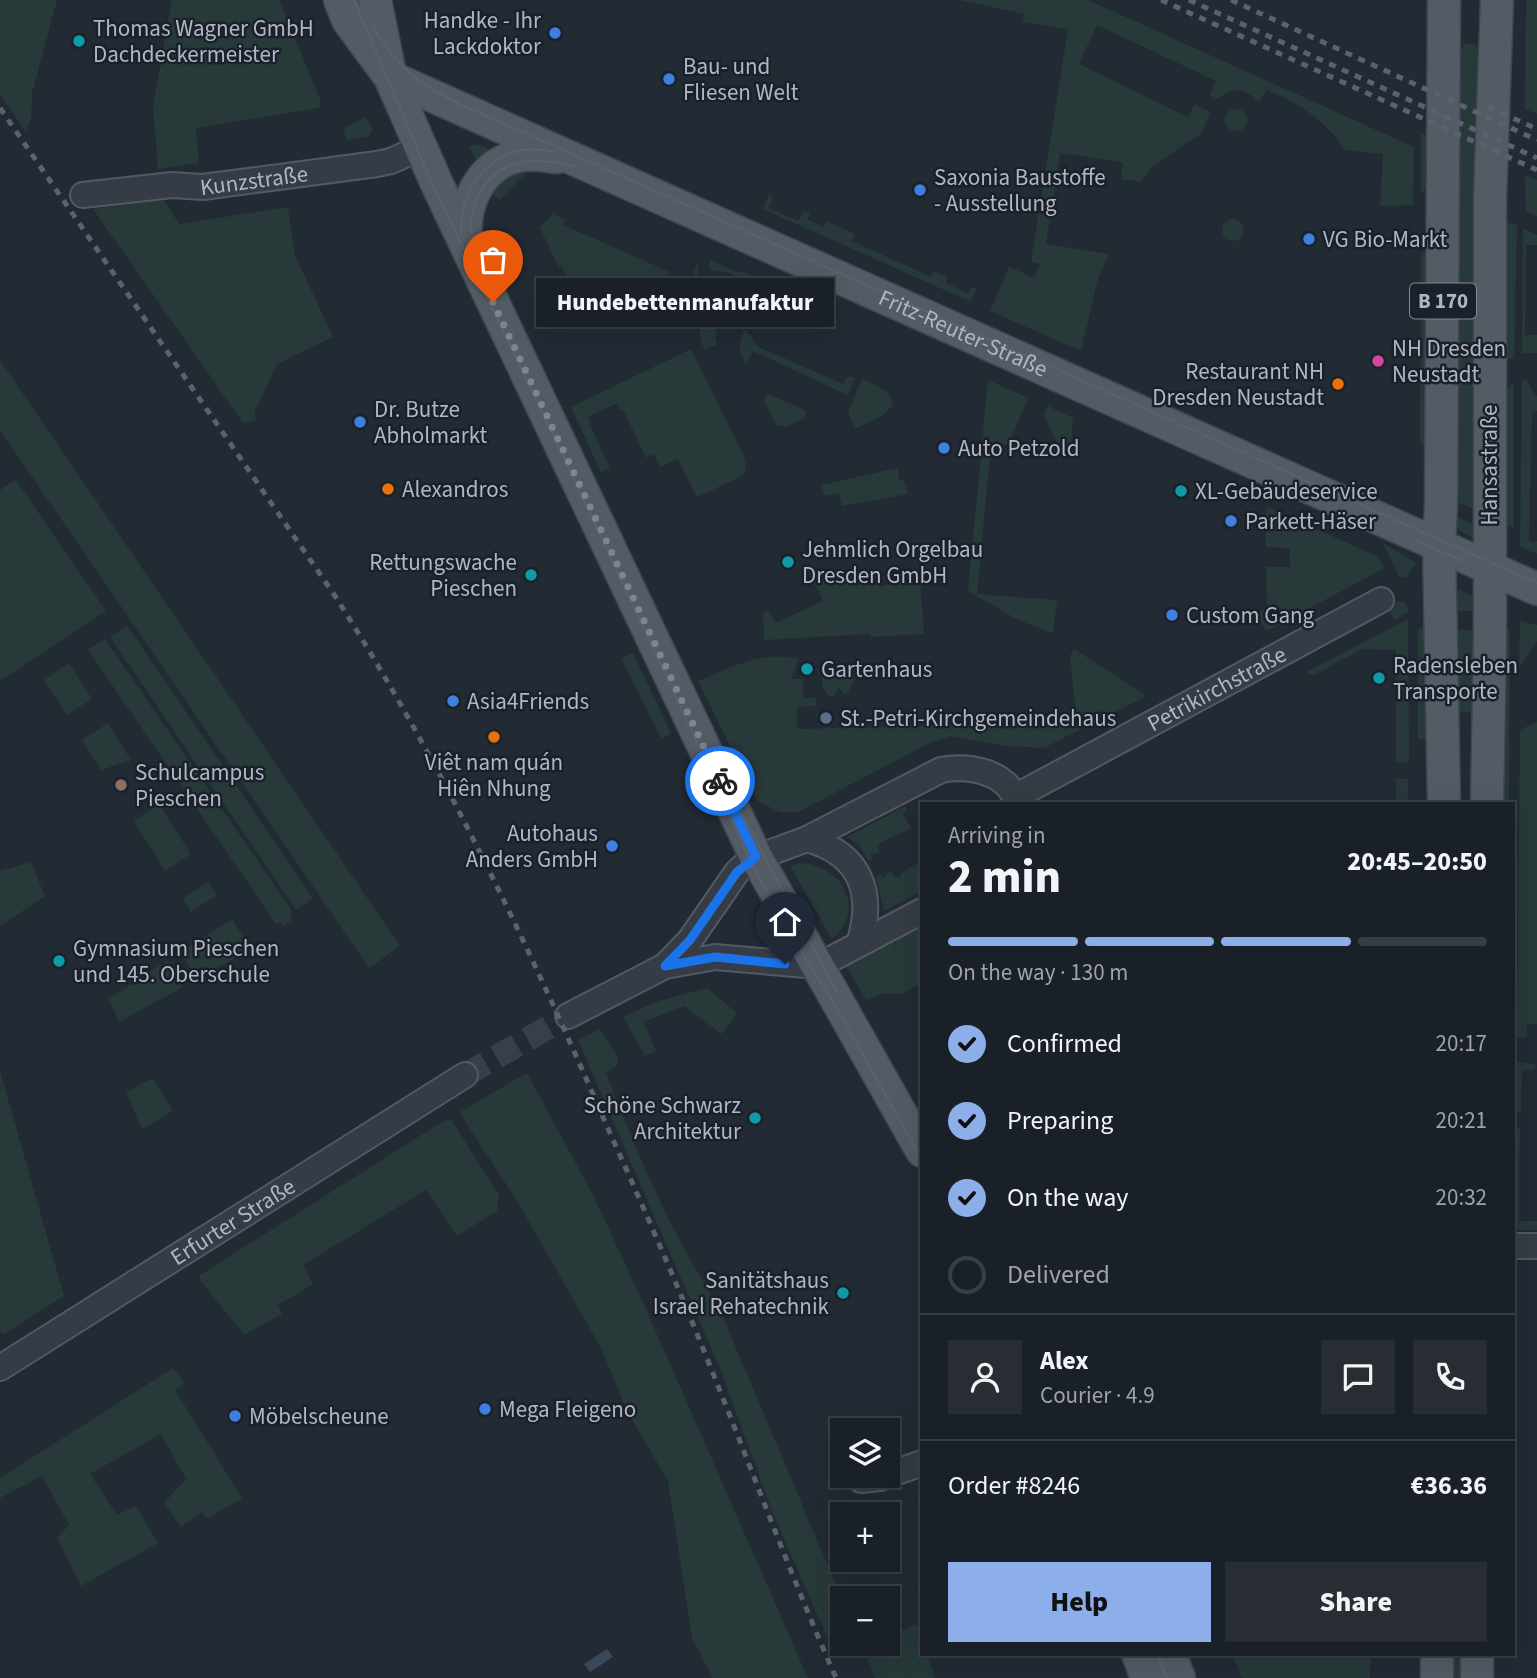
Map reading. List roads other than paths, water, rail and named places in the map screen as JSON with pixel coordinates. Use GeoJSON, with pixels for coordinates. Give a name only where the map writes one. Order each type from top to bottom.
{"type":"FeatureCollection","features":[{"type":"Feature","properties":{"kind":"main road"},"geometry":{"type":"LineString","coordinates":[[341,0],[348,20],[390,77]]}},
{"type":"Feature","properties":{"kind":"main road"},"geometry":{"type":"LineString","coordinates":[[374,0],[390,77],[421,148],[756,857],[920,1147]]}},
{"type":"Feature","properties":{"kind":"main road","name":"Hansastraße"},"geometry":{"type":"LineString","coordinates":[[1444,0],[1439,545],[1444,802]]}},
{"type":"Feature","properties":{"kind":"main road","name":"Hansastraße"},"geometry":{"type":"LineString","coordinates":[[1487,802],[1490,198],[1497,0]]}},
{"type":"Feature","properties":{"kind":"main road","name":"Fritz-Reuter-Straße"},"geometry":{"type":"LineString","coordinates":[[390,77],[1537,589]]}},
{"type":"Feature","properties":{"kind":"main road"},"geometry":{"type":"LineString","coordinates":[[468,249],[468,207],[479,183],[490,172],[516,156],[523,155],[578,161]]}},
{"type":"Feature","properties":{"kind":"main road"},"geometry":{"type":"LineString","coordinates":[[1139,1656],[1147,1678]]}},
{"type":"Feature","properties":{"kind":"main road"},"geometry":{"type":"LineString","coordinates":[[1171,1656],[1179,1678]]}},
{"type":"Feature","properties":{"kind":"main road"},"geometry":{"type":"LineString","coordinates":[[1437,1656],[1437,1678]]}},
{"type":"Feature","properties":{"kind":"main road"},"geometry":{"type":"LineString","coordinates":[[1477,1656],[1477,1678]]}},
{"type":"Feature","properties":{"kind":"street","name":"Kunzstraße"},"geometry":{"type":"LineString","coordinates":[[83,195],[172,185],[203,187],[364,166],[391,161],[421,148]]}},
{"type":"Feature","properties":{"kind":"street","name":"Petrikirchstraße"},"geometry":{"type":"LineString","coordinates":[[1016,800],[1381,600]]}},
{"type":"Feature","properties":{"kind":"street"},"geometry":{"type":"LineString","coordinates":[[665,966],[690,940],[737,872],[756,857],[807,839],[941,770],[961,767],[981,771],[1003,781],[1016,800]]}},
{"type":"Feature","properties":{"kind":"street"},"geometry":{"type":"LineString","coordinates":[[807,839],[827,845],[844,857],[860,876],[867,901],[865,925],[859,944]]}},
{"type":"Feature","properties":{"kind":"street"},"geometry":{"type":"LineString","coordinates":[[568,1016],[665,966],[715,957],[818,966],[920,912]]}},
{"type":"Feature","properties":{"kind":"street","name":"Erfurter Straße"},"geometry":{"type":"LineString","coordinates":[[0,1368],[465,1075]]}},
{"type":"Feature","properties":{"kind":"street"},"geometry":{"type":"LineString","coordinates":[[1515,1246],[1537,1246]]}},
{"type":"Feature","properties":{"kind":"street"},"geometry":{"type":"LineString","coordinates":[[900,1471],[920,1464]]}},
{"type":"Feature","properties":{"kind":"water"},"geometry":{"type":"Polygon","coordinates":[[[607,1649],[613,1657],[590,1672],[584,1664],[607,1649]]]}},
{"type":"Feature","properties":{"kind":"tunnel"},"geometry":{"type":"LineString","coordinates":[[465,1075],[568,1016]]}},
{"type":"Feature","properties":{"kind":"tram line"},"geometry":{"type":"LineString","coordinates":[[354,0],[431,181],[564,458],[750,860],[783,923],[835,1005],[920,1156]]}},
{"type":"Feature","properties":{"kind":"tram line"},"geometry":{"type":"LineString","coordinates":[[373,28],[393,55],[413,75],[466,107],[1537,583]]}},
{"type":"Feature","properties":{"kind":"tram line"},"geometry":{"type":"LineString","coordinates":[[462,236],[463,208],[474,182],[483,172],[493,163],[519,151],[553,151]]}},
{"type":"Feature","properties":{"kind":"tram line"},"geometry":{"type":"LineString","coordinates":[[477,259],[471,218],[477,198],[490,179],[500,170],[524,162],[551,162],[578,167]]}},
{"type":"Feature","properties":{"kind":"tram line"},"geometry":{"type":"LineString","coordinates":[[1415,540],[1463,561]]}},
{"type":"Feature","properties":{"kind":"tram line"},"geometry":{"type":"LineString","coordinates":[[734,800],[838,994]]}},
{"type":"Feature","properties":{"kind":"tram line"},"geometry":{"type":"LineString","coordinates":[[1158,1656],[1167,1678]]}},
{"type":"Feature","properties":{"kind":"railway"},"geometry":{"type":"LineString","coordinates":[[1161,0],[1537,170]]}},
{"type":"Feature","properties":{"kind":"railway"},"geometry":{"type":"LineString","coordinates":[[1189,0],[1537,158]]}},
{"type":"Feature","properties":{"kind":"railway"},"geometry":{"type":"LineString","coordinates":[[1231,0],[1537,140]]}},
{"type":"Feature","properties":{"kind":"railway"},"geometry":{"type":"LineString","coordinates":[[1488,107],[1537,129]]}},
{"type":"Feature","properties":{"kind":"railway"},"geometry":{"type":"LineString","coordinates":[[0,108],[335,596],[447,788],[514,921],[645,1212],[836,1678]]}},
{"type":"Feature","properties":{"kind":"place","name":"Handke - Ihr Lackdoktor"},"geometry":{"type":"Point","coordinates":[555,33]}},
{"type":"Feature","properties":{"kind":"place","name":"Thomas Wagner GmbH Dachdeckermeister"},"geometry":{"type":"Point","coordinates":[79,41]}},
{"type":"Feature","properties":{"kind":"place","name":"Bau- und Fliesen Welt"},"geometry":{"type":"Point","coordinates":[669,79]}},
{"type":"Feature","properties":{"kind":"place","name":"Saxonia Baustoffe - Ausstellung"},"geometry":{"type":"Point","coordinates":[920,190]}},
{"type":"Feature","properties":{"kind":"place","name":"VG Bio-Markt"},"geometry":{"type":"Point","coordinates":[1309,239]}},
{"type":"Feature","properties":{"kind":"place","name":"Hundebettenmanufaktur"},"geometry":{"type":"Point","coordinates":[493,302]}},
{"type":"Feature","properties":{"kind":"place","name":"NH Dresden Neustadt"},"geometry":{"type":"Point","coordinates":[1378,361]}},
{"type":"Feature","properties":{"kind":"place","name":"Restaurant NH Dresden Neustadt"},"geometry":{"type":"Point","coordinates":[1338,384]}},
{"type":"Feature","properties":{"kind":"place","name":"Dr. Butze Abholmarkt"},"geometry":{"type":"Point","coordinates":[360,422]}},
{"type":"Feature","properties":{"kind":"place","name":"Auto Petzold"},"geometry":{"type":"Point","coordinates":[944,448]}},
{"type":"Feature","properties":{"kind":"place","name":"Alexandros"},"geometry":{"type":"Point","coordinates":[388,489]}},
{"type":"Feature","properties":{"kind":"place","name":"XL-Gebäudeservice"},"geometry":{"type":"Point","coordinates":[1181,491]}},
{"type":"Feature","properties":{"kind":"place","name":"Parkett-Häser"},"geometry":{"type":"Point","coordinates":[1231,521]}},
{"type":"Feature","properties":{"kind":"place","name":"Jehmlich Orgelbau Dresden GmbH"},"geometry":{"type":"Point","coordinates":[788,562]}},
{"type":"Feature","properties":{"kind":"place","name":"Rettungswache Pieschen"},"geometry":{"type":"Point","coordinates":[531,575]}},
{"type":"Feature","properties":{"kind":"place","name":"Custom Gang"},"geometry":{"type":"Point","coordinates":[1172,615]}},
{"type":"Feature","properties":{"kind":"place","name":"Gartenhaus"},"geometry":{"type":"Point","coordinates":[807,669]}},
{"type":"Feature","properties":{"kind":"place","name":"Radensleben Transporte"},"geometry":{"type":"Point","coordinates":[1379,678]}},
{"type":"Feature","properties":{"kind":"place","name":"Asia4Friends"},"geometry":{"type":"Point","coordinates":[453,701]}},
{"type":"Feature","properties":{"kind":"place","name":"St.-Petri-Kirchgemeindehaus"},"geometry":{"type":"Point","coordinates":[826,718]}},
{"type":"Feature","properties":{"kind":"place","name":"Viêt nam quán Hiên Nhung"},"geometry":{"type":"Point","coordinates":[494,737]}},
{"type":"Feature","properties":{"kind":"place","name":"Schulcampus Pieschen"},"geometry":{"type":"Point","coordinates":[121,785]}},
{"type":"Feature","properties":{"kind":"place","name":"Autohaus Anders GmbH"},"geometry":{"type":"Point","coordinates":[612,846]}},
{"type":"Feature","properties":{"kind":"place","name":"Gymnasium Pieschen und 145. Oberschule"},"geometry":{"type":"Point","coordinates":[59,961]}},
{"type":"Feature","properties":{"kind":"place","name":"Schöne Schwarz Architektur"},"geometry":{"type":"Point","coordinates":[755,1118]}},
{"type":"Feature","properties":{"kind":"place","name":"Sanitätshaus Israel Rehatechnik"},"geometry":{"type":"Point","coordinates":[843,1293]}},
{"type":"Feature","properties":{"kind":"place","name":"Mega Fleigeno"},"geometry":{"type":"Point","coordinates":[485,1409]}},
{"type":"Feature","properties":{"kind":"place","name":"Möbelscheune"},"geometry":{"type":"Point","coordinates":[235,1416]}}]}
